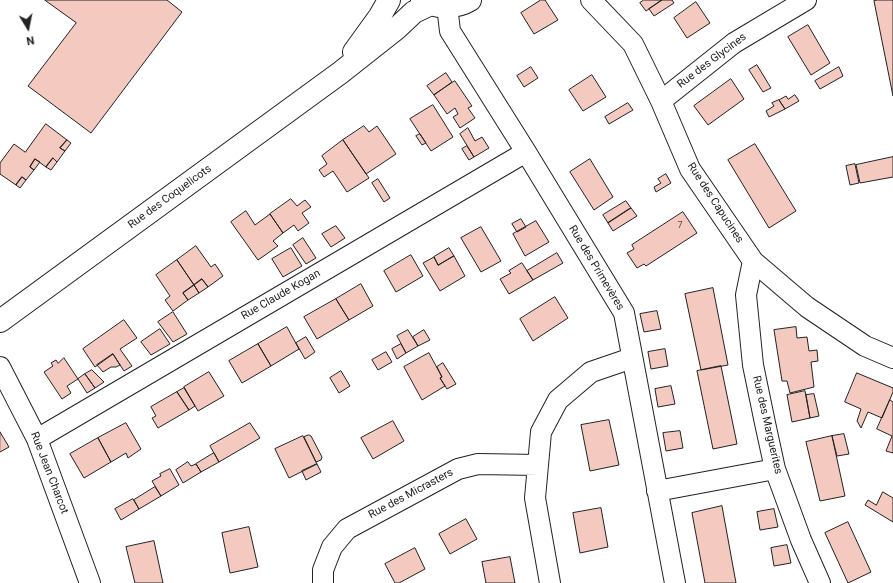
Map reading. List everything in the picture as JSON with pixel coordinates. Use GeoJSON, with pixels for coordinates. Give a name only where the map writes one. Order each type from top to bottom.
{"type":"FeatureCollection","features":[{"type":"Feature","properties":{"kind":"main road","name":"Rue des Coquelicots"},"geometry":{"type":"LineString","coordinates":[[340,73],[380,16],[389,0]]}},
{"type":"Feature","properties":{"kind":"main road","name":"Rue des Coquelicots"},"geometry":{"type":"LineString","coordinates":[[0,321],[340,73],[414,12],[433,4],[464,3],[470,0]]}},
{"type":"Feature","properties":{"kind":"street","name":"Rue des Capucines"},"geometry":{"type":"LineString","coordinates":[[591,0],[633,44],[661,100],[690,169],[753,261],[807,307],[865,346],[893,358]]}},
{"type":"Feature","properties":{"kind":"street","name":"Rue des Glycines"},"geometry":{"type":"LineString","coordinates":[[661,100],[734,43],[806,0]]}},
{"type":"Feature","properties":{"kind":"street","name":"Rue des Primevères"},"geometry":{"type":"LineString","coordinates":[[433,4],[526,152],[624,313],[675,583]]}},
{"type":"Feature","properties":{"kind":"street","name":"Rue Claude Kogan"},"geometry":{"type":"LineString","coordinates":[[37,439],[526,152]]}},
{"type":"Feature","properties":{"kind":"street","name":"Rue des Marguerites"},"geometry":{"type":"LineString","coordinates":[[753,261],[746,295],[753,365],[775,469],[801,540],[820,583]]}},
{"type":"Feature","properties":{"kind":"street"},"geometry":{"type":"LineString","coordinates":[[550,583],[535,498],[542,432],[558,400],[591,372],[632,358]]}},
{"type":"Feature","properties":{"kind":"street","name":"Rue Jean Charcot"},"geometry":{"type":"LineString","coordinates":[[0,367],[37,439],[90,583]]}},
{"type":"Feature","properties":{"kind":"street","name":"Rue des Micrasters"},"geometry":{"type":"LineString","coordinates":[[323,583],[323,570],[332,547],[347,528],[458,469],[478,464],[538,465]]}},
{"type":"Feature","properties":{"kind":"street"},"geometry":{"type":"LineString","coordinates":[[657,491],[775,469]]}},
{"type":"Feature","properties":{"kind":"building"},"geometry":{"type":"Polygon","coordinates":[[[45,0],[167,0],[182,12],[91,133],[28,86],[76,23],[45,0]]]}},
{"type":"Feature","properties":{"kind":"building"},"geometry":{"type":"Polygon","coordinates":[[[541,0],[545,0],[558,20],[534,34],[521,13],[541,0]]]}},
{"type":"Feature","properties":{"kind":"building"},"geometry":{"type":"Polygon","coordinates":[[[644,0],[662,0],[646,11],[640,3],[644,0]]]}},
{"type":"Feature","properties":{"kind":"building"},"geometry":{"type":"Polygon","coordinates":[[[662,0],[672,0],[674,3],[654,16],[649,9],[662,0]]]}},
{"type":"Feature","properties":{"kind":"building"},"geometry":{"type":"Polygon","coordinates":[[[893,0],[893,96],[874,1],[893,0]]]}},
{"type":"Feature","properties":{"kind":"building"},"geometry":{"type":"Polygon","coordinates":[[[696,2],[710,23],[687,38],[674,18],[696,2]]]}},
{"type":"Feature","properties":{"kind":"building"},"geometry":{"type":"Polygon","coordinates":[[[808,25],[830,63],[811,75],[788,37],[808,25]]]}},
{"type":"Feature","properties":{"kind":"building"},"geometry":{"type":"Polygon","coordinates":[[[757,65],[771,88],[763,92],[749,70],[757,65]]]}},
{"type":"Feature","properties":{"kind":"building"},"geometry":{"type":"Polygon","coordinates":[[[531,67],[538,78],[524,87],[517,76],[531,67]]]}},
{"type":"Feature","properties":{"kind":"building"},"geometry":{"type":"Polygon","coordinates":[[[839,67],[843,76],[820,89],[815,81],[839,67]]]}},
{"type":"Feature","properties":{"kind":"building"},"geometry":{"type":"Polygon","coordinates":[[[446,73],[452,82],[434,95],[427,86],[446,73]]]}},
{"type":"Feature","properties":{"kind":"building"},"geometry":{"type":"Polygon","coordinates":[[[592,75],[606,97],[583,111],[569,90],[592,75]]]}},
{"type":"Feature","properties":{"kind":"building"},"geometry":{"type":"Polygon","coordinates":[[[731,79],[744,99],[708,125],[694,106],[731,79]]]}},
{"type":"Feature","properties":{"kind":"building"},"geometry":{"type":"Polygon","coordinates":[[[455,81],[472,106],[468,108],[475,118],[460,128],[453,117],[458,114],[455,108],[447,114],[434,95],[455,81]]]}},
{"type":"Feature","properties":{"kind":"building"},"geometry":{"type":"Polygon","coordinates":[[[795,95],[799,101],[785,109],[779,100],[786,96],[788,99],[795,95]]]}},
{"type":"Feature","properties":{"kind":"building"},"geometry":{"type":"Polygon","coordinates":[[[779,100],[785,109],[769,117],[766,111],[774,106],[772,103],[779,100]]]}},
{"type":"Feature","properties":{"kind":"building"},"geometry":{"type":"Polygon","coordinates":[[[628,103],[633,110],[609,124],[605,117],[628,103]]]}},
{"type":"Feature","properties":{"kind":"building"},"geometry":{"type":"Polygon","coordinates":[[[433,105],[453,137],[431,151],[410,119],[433,105]]]}},
{"type":"Feature","properties":{"kind":"building"},"geometry":{"type":"Polygon","coordinates":[[[46,124],[67,140],[60,148],[65,151],[57,162],[53,158],[46,167],[35,159],[30,167],[34,170],[26,180],[22,177],[16,185],[0,174],[0,163],[14,144],[25,152],[46,124]]]}},
{"type":"Feature","properties":{"kind":"building"},"geometry":{"type":"Polygon","coordinates":[[[364,126],[369,132],[377,126],[396,154],[366,174],[343,140],[364,126]]]}},
{"type":"Feature","properties":{"kind":"building"},"geometry":{"type":"Polygon","coordinates":[[[468,128],[475,141],[482,137],[489,148],[474,157],[460,134],[468,128]]]}},
{"type":"Feature","properties":{"kind":"building"},"geometry":{"type":"Polygon","coordinates":[[[420,134],[426,143],[422,145],[416,136],[420,134]]]}},
{"type":"Feature","properties":{"kind":"building"},"geometry":{"type":"Polygon","coordinates":[[[67,140],[71,143],[65,151],[60,148],[67,140]]]}},
{"type":"Feature","properties":{"kind":"building"},"geometry":{"type":"Polygon","coordinates":[[[343,140],[369,178],[347,192],[333,171],[324,177],[319,170],[327,164],[322,156],[343,140]]]}},
{"type":"Feature","properties":{"kind":"building"},"geometry":{"type":"Polygon","coordinates":[[[755,144],[796,211],[769,228],[728,160],[755,144]]]}},
{"type":"Feature","properties":{"kind":"building"},"geometry":{"type":"Polygon","coordinates":[[[467,146],[474,157],[469,160],[462,149],[467,146]]]}},
{"type":"Feature","properties":{"kind":"building"},"geometry":{"type":"Polygon","coordinates":[[[893,157],[893,177],[860,183],[856,165],[893,157]]]}},
{"type":"Feature","properties":{"kind":"building"},"geometry":{"type":"Polygon","coordinates":[[[53,158],[57,162],[51,170],[46,167],[53,158]]]}},
{"type":"Feature","properties":{"kind":"building"},"geometry":{"type":"Polygon","coordinates":[[[35,159],[40,162],[34,170],[30,167],[35,159]]]}},
{"type":"Feature","properties":{"kind":"building"},"geometry":{"type":"Polygon","coordinates":[[[590,159],[613,197],[594,210],[570,172],[590,159]]]}},
{"type":"Feature","properties":{"kind":"building"},"geometry":{"type":"Polygon","coordinates":[[[855,164],[859,183],[850,185],[846,166],[855,164]]]}},
{"type":"Feature","properties":{"kind":"building"},"geometry":{"type":"Polygon","coordinates":[[[666,174],[671,183],[656,192],[654,187],[661,183],[658,179],[666,174]]]}},
{"type":"Feature","properties":{"kind":"building"},"geometry":{"type":"Polygon","coordinates":[[[22,177],[26,180],[20,188],[16,185],[22,177]]]}},
{"type":"Feature","properties":{"kind":"building"},"geometry":{"type":"Polygon","coordinates":[[[378,179],[390,198],[384,202],[372,183],[378,179]]]}},
{"type":"Feature","properties":{"kind":"building"},"geometry":{"type":"Polygon","coordinates":[[[291,199],[297,206],[305,200],[311,207],[302,213],[309,223],[298,231],[294,225],[283,233],[270,214],[291,199]]]}},
{"type":"Feature","properties":{"kind":"building"},"geometry":{"type":"Polygon","coordinates":[[[626,201],[631,208],[608,223],[603,215],[626,201]]]}},
{"type":"Feature","properties":{"kind":"building"},"geometry":{"type":"Polygon","coordinates":[[[631,208],[637,216],[613,231],[608,223],[631,208]]]}},
{"type":"Feature","properties":{"kind":"building"},"geometry":{"type":"Polygon","coordinates":[[[246,211],[255,225],[270,214],[283,233],[273,241],[278,246],[258,260],[231,222],[246,211]]]}},
{"type":"Feature","properties":{"kind":"building"},"geometry":{"type":"Polygon","coordinates":[[[683,212],[697,233],[646,266],[644,264],[637,268],[627,253],[634,249],[632,245],[683,212]]]}},
{"type":"Feature","properties":{"kind":"building"},"geometry":{"type":"Polygon","coordinates":[[[521,219],[526,227],[517,232],[512,224],[521,219]]]}},
{"type":"Feature","properties":{"kind":"building"},"geometry":{"type":"Polygon","coordinates":[[[536,221],[549,242],[525,256],[513,234],[536,221]]]}},
{"type":"Feature","properties":{"kind":"building"},"geometry":{"type":"Polygon","coordinates":[[[336,226],[345,238],[331,247],[322,234],[336,226]]]}},
{"type":"Feature","properties":{"kind":"building"},"geometry":{"type":"Polygon","coordinates":[[[481,227],[501,261],[481,272],[461,238],[481,227]]]}},
{"type":"Feature","properties":{"kind":"building"},"geometry":{"type":"Polygon","coordinates":[[[303,238],[316,258],[306,264],[293,245],[303,238]]]}},
{"type":"Feature","properties":{"kind":"building"},"geometry":{"type":"Polygon","coordinates":[[[196,246],[211,267],[215,264],[223,276],[208,287],[202,279],[194,285],[177,260],[196,246]]]}},
{"type":"Feature","properties":{"kind":"building"},"geometry":{"type":"Polygon","coordinates":[[[291,248],[302,266],[283,277],[272,259],[291,248]]]}},
{"type":"Feature","properties":{"kind":"building"},"geometry":{"type":"Polygon","coordinates":[[[449,248],[454,256],[438,265],[434,257],[449,248]]]}},
{"type":"Feature","properties":{"kind":"building"},"geometry":{"type":"Polygon","coordinates":[[[557,253],[563,263],[533,280],[527,271],[557,253]]]}},
{"type":"Feature","properties":{"kind":"building"},"geometry":{"type":"Polygon","coordinates":[[[411,255],[423,276],[396,292],[384,271],[411,255]]]}},
{"type":"Feature","properties":{"kind":"building"},"geometry":{"type":"Polygon","coordinates":[[[454,256],[465,276],[440,291],[423,263],[434,257],[438,265],[454,256]]]}},
{"type":"Feature","properties":{"kind":"building"},"geometry":{"type":"Polygon","coordinates":[[[177,260],[194,285],[183,293],[188,300],[173,311],[165,300],[170,296],[156,275],[177,260]]]}},
{"type":"Feature","properties":{"kind":"building"},"geometry":{"type":"Polygon","coordinates":[[[522,263],[533,280],[509,294],[500,279],[511,273],[509,271],[522,263]]]}},
{"type":"Feature","properties":{"kind":"building"},"geometry":{"type":"Polygon","coordinates":[[[202,279],[208,287],[199,293],[194,285],[202,279]]]}},
{"type":"Feature","properties":{"kind":"building"},"geometry":{"type":"Polygon","coordinates":[[[361,284],[373,306],[349,320],[336,299],[361,284]]]}},
{"type":"Feature","properties":{"kind":"building"},"geometry":{"type":"Polygon","coordinates":[[[194,285],[199,293],[188,300],[183,293],[194,285]]]}},
{"type":"Feature","properties":{"kind":"building"},"geometry":{"type":"Polygon","coordinates":[[[713,288],[728,365],[701,370],[685,294],[713,288]]]}},
{"type":"Feature","properties":{"kind":"building"},"geometry":{"type":"Polygon","coordinates":[[[555,297],[568,318],[533,341],[520,319],[555,297]]]}},
{"type":"Feature","properties":{"kind":"building"},"geometry":{"type":"Polygon","coordinates":[[[336,299],[349,320],[317,339],[304,317],[336,299]]]}},
{"type":"Feature","properties":{"kind":"building"},"geometry":{"type":"Polygon","coordinates":[[[657,311],[661,329],[644,332],[640,314],[657,311]]]}},
{"type":"Feature","properties":{"kind":"building"},"geometry":{"type":"Polygon","coordinates":[[[173,312],[187,334],[173,342],[158,322],[173,312]]]}},
{"type":"Feature","properties":{"kind":"building"},"geometry":{"type":"Polygon","coordinates":[[[124,320],[137,338],[120,349],[132,366],[124,371],[113,354],[95,367],[83,349],[124,320]]]}},
{"type":"Feature","properties":{"kind":"building"},"geometry":{"type":"Polygon","coordinates":[[[287,327],[299,349],[271,366],[258,344],[287,327]]]}},
{"type":"Feature","properties":{"kind":"building"},"geometry":{"type":"Polygon","coordinates":[[[796,327],[797,338],[807,337],[809,351],[817,350],[818,361],[811,362],[814,387],[790,393],[787,381],[782,381],[774,330],[796,327]]]}},
{"type":"Feature","properties":{"kind":"building"},"geometry":{"type":"Polygon","coordinates":[[[160,329],[170,344],[151,355],[141,342],[160,329]]]}},
{"type":"Feature","properties":{"kind":"building"},"geometry":{"type":"Polygon","coordinates":[[[408,330],[418,346],[406,353],[397,336],[408,330]]]}},
{"type":"Feature","properties":{"kind":"building"},"geometry":{"type":"Polygon","coordinates":[[[424,330],[430,340],[418,346],[413,337],[424,330]]]}},
{"type":"Feature","properties":{"kind":"building"},"geometry":{"type":"Polygon","coordinates":[[[306,337],[315,352],[305,359],[296,343],[306,337]]]}},
{"type":"Feature","properties":{"kind":"building"},"geometry":{"type":"Polygon","coordinates":[[[258,344],[271,366],[242,383],[229,361],[258,344]]]}},
{"type":"Feature","properties":{"kind":"building"},"geometry":{"type":"Polygon","coordinates":[[[401,344],[406,353],[397,359],[392,349],[401,344]]]}},
{"type":"Feature","properties":{"kind":"building"},"geometry":{"type":"Polygon","coordinates":[[[665,349],[668,366],[651,369],[648,352],[665,349]]]}},
{"type":"Feature","properties":{"kind":"building"},"geometry":{"type":"Polygon","coordinates":[[[386,352],[392,362],[378,370],[372,360],[386,352]]]}},
{"type":"Feature","properties":{"kind":"building"},"geometry":{"type":"Polygon","coordinates":[[[429,353],[442,377],[440,378],[445,386],[422,400],[404,367],[429,353]]]}},
{"type":"Feature","properties":{"kind":"building"},"geometry":{"type":"Polygon","coordinates":[[[113,354],[120,365],[111,367],[103,372],[97,365],[113,354]]]}},
{"type":"Feature","properties":{"kind":"building"},"geometry":{"type":"Polygon","coordinates":[[[64,358],[78,379],[67,386],[71,393],[62,399],[44,372],[53,366],[51,363],[56,360],[58,363],[64,358]]]}},
{"type":"Feature","properties":{"kind":"building"},"geometry":{"type":"Polygon","coordinates":[[[443,363],[456,384],[447,389],[440,378],[442,377],[437,367],[443,363]]]}},
{"type":"Feature","properties":{"kind":"building"},"geometry":{"type":"Polygon","coordinates":[[[721,366],[737,444],[713,449],[697,371],[721,366]]]}},
{"type":"Feature","properties":{"kind":"building"},"geometry":{"type":"Polygon","coordinates":[[[92,370],[104,382],[95,388],[85,374],[92,370]]]}},
{"type":"Feature","properties":{"kind":"building"},"geometry":{"type":"Polygon","coordinates":[[[341,371],[350,386],[339,393],[330,378],[341,371]]]}},
{"type":"Feature","properties":{"kind":"building"},"geometry":{"type":"Polygon","coordinates":[[[209,372],[224,396],[198,411],[184,387],[209,372]]]}},
{"type":"Feature","properties":{"kind":"building"},"geometry":{"type":"Polygon","coordinates":[[[857,373],[893,388],[893,392],[882,418],[868,412],[861,428],[857,421],[861,409],[845,402],[857,373]]]}},
{"type":"Feature","properties":{"kind":"building"},"geometry":{"type":"Polygon","coordinates":[[[85,374],[95,388],[87,393],[78,379],[85,374]]]}},
{"type":"Feature","properties":{"kind":"building"},"geometry":{"type":"Polygon","coordinates":[[[671,386],[675,404],[658,407],[655,389],[671,386]]]}},
{"type":"Feature","properties":{"kind":"building"},"geometry":{"type":"Polygon","coordinates":[[[184,388],[195,406],[189,410],[177,392],[184,388]]]}},
{"type":"Feature","properties":{"kind":"building"},"geometry":{"type":"Polygon","coordinates":[[[805,391],[810,418],[792,422],[787,395],[805,391]]]}},
{"type":"Feature","properties":{"kind":"building"},"geometry":{"type":"Polygon","coordinates":[[[177,392],[189,410],[158,428],[152,418],[156,416],[151,407],[177,392]]]}},
{"type":"Feature","properties":{"kind":"building"},"geometry":{"type":"Polygon","coordinates":[[[814,394],[819,416],[810,418],[806,395],[814,394]]]}},
{"type":"Feature","properties":{"kind":"building"},"geometry":{"type":"Polygon","coordinates":[[[890,400],[893,402],[893,453],[886,451],[892,436],[877,429],[890,400]]]}},
{"type":"Feature","properties":{"kind":"building"},"geometry":{"type":"Polygon","coordinates":[[[609,420],[619,465],[590,471],[581,425],[609,420]]]}},
{"type":"Feature","properties":{"kind":"building"},"geometry":{"type":"Polygon","coordinates":[[[393,421],[404,441],[373,459],[361,438],[393,421]]]}},
{"type":"Feature","properties":{"kind":"building"},"geometry":{"type":"Polygon","coordinates":[[[126,423],[141,449],[128,458],[126,453],[111,462],[98,438],[126,423]]]}},
{"type":"Feature","properties":{"kind":"building"},"geometry":{"type":"Polygon","coordinates":[[[250,423],[260,438],[219,462],[210,446],[250,423]]]}},
{"type":"Feature","properties":{"kind":"building"},"geometry":{"type":"Polygon","coordinates":[[[680,431],[683,448],[666,451],[663,433],[680,431]]]}},
{"type":"Feature","properties":{"kind":"building"},"geometry":{"type":"Polygon","coordinates":[[[0,432],[9,447],[0,452],[0,432]]]}},
{"type":"Feature","properties":{"kind":"building"},"geometry":{"type":"Polygon","coordinates":[[[844,434],[849,454],[837,456],[832,436],[844,434]]]}},
{"type":"Feature","properties":{"kind":"building"},"geometry":{"type":"Polygon","coordinates":[[[309,435],[311,436],[322,457],[321,460],[316,462],[304,437],[309,435]]]}},
{"type":"Feature","properties":{"kind":"building"},"geometry":{"type":"Polygon","coordinates":[[[303,436],[317,464],[289,478],[275,449],[303,436]]]}},
{"type":"Feature","properties":{"kind":"building"},"geometry":{"type":"Polygon","coordinates":[[[832,436],[845,496],[820,501],[806,442],[832,436]]]}},
{"type":"Feature","properties":{"kind":"building"},"geometry":{"type":"Polygon","coordinates":[[[98,438],[111,462],[84,478],[70,454],[98,438]]]}},
{"type":"Feature","properties":{"kind":"building"},"geometry":{"type":"Polygon","coordinates":[[[214,453],[219,462],[201,472],[196,464],[214,453]]]}},
{"type":"Feature","properties":{"kind":"building"},"geometry":{"type":"Polygon","coordinates":[[[188,462],[191,466],[196,464],[201,472],[183,483],[176,470],[188,462]]]}},
{"type":"Feature","properties":{"kind":"building"},"geometry":{"type":"Polygon","coordinates":[[[317,464],[321,472],[306,480],[302,471],[317,464]]]}},
{"type":"Feature","properties":{"kind":"building"},"geometry":{"type":"Polygon","coordinates":[[[170,469],[179,485],[161,496],[152,481],[161,476],[160,474],[170,469]]]}},
{"type":"Feature","properties":{"kind":"building"},"geometry":{"type":"Polygon","coordinates":[[[155,487],[161,496],[139,509],[134,500],[155,487]]]}},
{"type":"Feature","properties":{"kind":"building"},"geometry":{"type":"Polygon","coordinates":[[[883,492],[893,498],[893,522],[865,505],[868,500],[876,505],[883,492]]]}},
{"type":"Feature","properties":{"kind":"building"},"geometry":{"type":"Polygon","coordinates":[[[133,499],[139,509],[121,520],[115,509],[133,499]]]}},
{"type":"Feature","properties":{"kind":"building"},"geometry":{"type":"Polygon","coordinates":[[[722,506],[736,583],[705,583],[692,513],[722,506]]]}},
{"type":"Feature","properties":{"kind":"building"},"geometry":{"type":"Polygon","coordinates":[[[601,508],[608,547],[580,553],[573,513],[601,508]]]}},
{"type":"Feature","properties":{"kind":"building"},"geometry":{"type":"Polygon","coordinates":[[[774,509],[778,527],[760,530],[757,512],[774,509]]]}},
{"type":"Feature","properties":{"kind":"building"},"geometry":{"type":"Polygon","coordinates":[[[466,519],[477,539],[450,554],[439,534],[466,519]]]}},
{"type":"Feature","properties":{"kind":"building"},"geometry":{"type":"Polygon","coordinates":[[[848,522],[871,572],[848,583],[825,533],[848,522]]]}},
{"type":"Feature","properties":{"kind":"building"},"geometry":{"type":"Polygon","coordinates":[[[249,527],[258,567],[230,573],[222,533],[249,527]]]}},
{"type":"Feature","properties":{"kind":"building"},"geometry":{"type":"Polygon","coordinates":[[[154,541],[163,583],[135,583],[126,547],[154,541]]]}},
{"type":"Feature","properties":{"kind":"building"},"geometry":{"type":"Polygon","coordinates":[[[787,545],[791,563],[774,566],[771,548],[787,545]]]}},
{"type":"Feature","properties":{"kind":"building"},"geometry":{"type":"Polygon","coordinates":[[[415,548],[425,569],[399,583],[395,583],[385,564],[415,548]]]}},
{"type":"Feature","properties":{"kind":"building"},"geometry":{"type":"Polygon","coordinates":[[[510,557],[515,583],[486,583],[482,562],[510,557]]]}}]}
